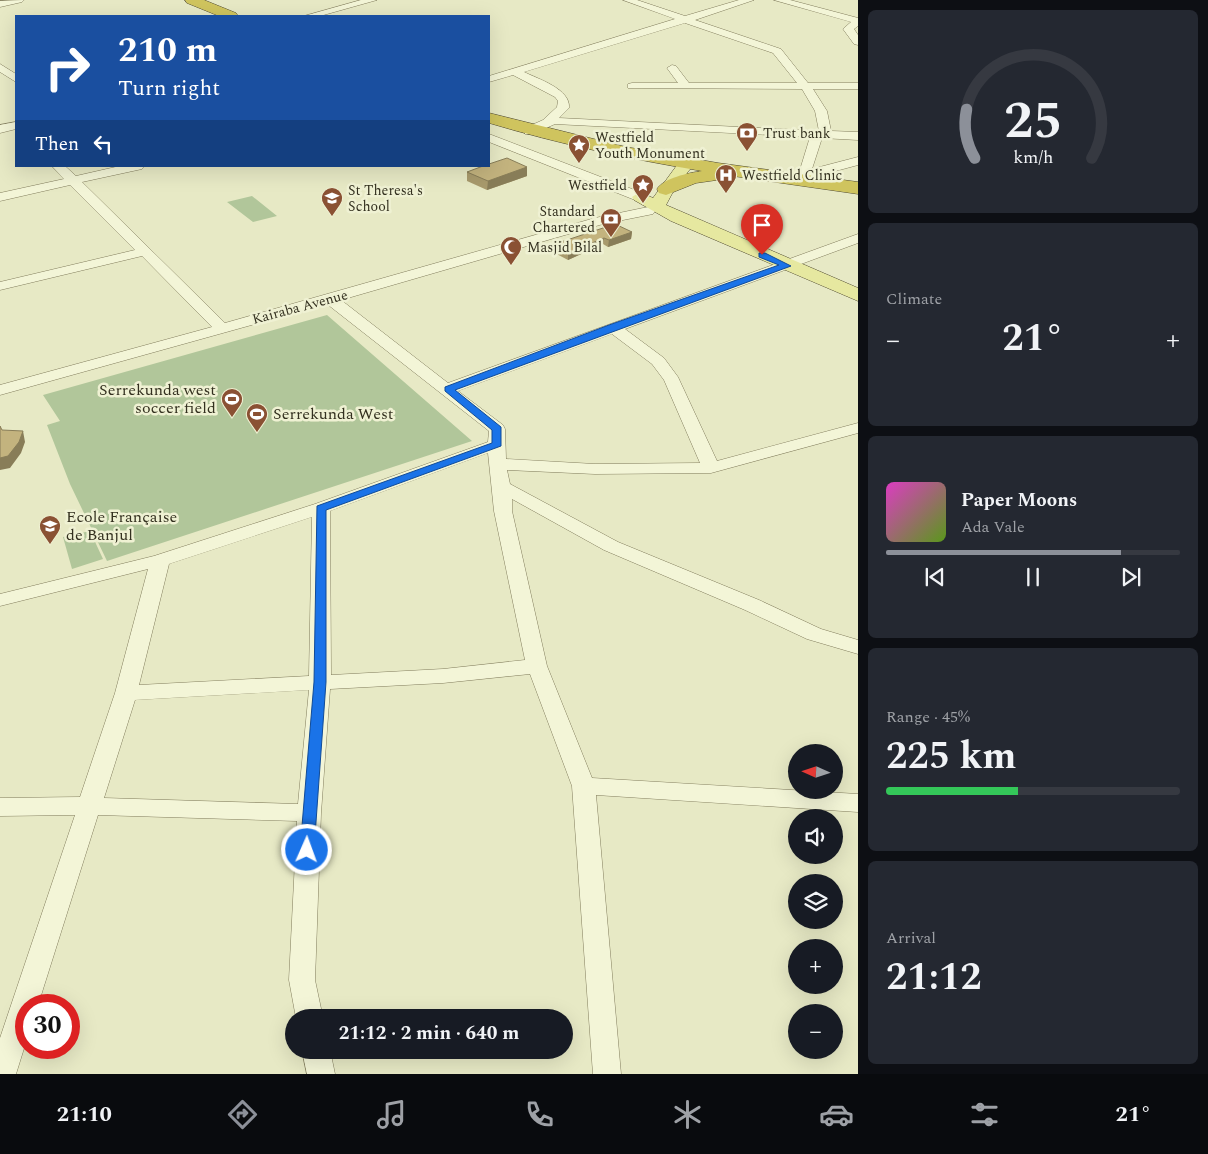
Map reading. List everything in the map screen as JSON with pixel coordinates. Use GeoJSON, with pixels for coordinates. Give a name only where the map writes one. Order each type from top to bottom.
{"type":"FeatureCollection","features":[{"type":"Feature","properties":{"kind":"highway"},"geometry":{"type":"LineString","coordinates":[[186,2],[210,15]]}},
{"type":"Feature","properties":{"kind":"highway"},"geometry":{"type":"LineString","coordinates":[[186,2],[228,15]]}},
{"type":"Feature","properties":{"kind":"highway"},"geometry":{"type":"LineString","coordinates":[[490,118],[596,148],[679,165],[858,193]]}},
{"type":"Feature","properties":{"kind":"highway"},"geometry":{"type":"LineString","coordinates":[[490,127],[572,149],[630,160],[797,177],[858,188]]}},
{"type":"Feature","properties":{"kind":"highway"},"geometry":{"type":"LineString","coordinates":[[630,160],[651,172],[653,177],[649,199]]}},
{"type":"Feature","properties":{"kind":"highway"},"geometry":{"type":"LineString","coordinates":[[649,199],[692,178],[727,174]]}},
{"type":"Feature","properties":{"kind":"main road","name":"Kairaba Avenue"},"geometry":{"type":"LineString","coordinates":[[649,199],[679,165]]}},
{"type":"Feature","properties":{"kind":"main road"},"geometry":{"type":"LineString","coordinates":[[649,199],[677,217],[786,266],[858,295]]}},
{"type":"Feature","properties":{"kind":"street"},"geometry":{"type":"LineString","coordinates":[[0,4],[19,0]]}},
{"type":"Feature","properties":{"kind":"street"},"geometry":{"type":"LineString","coordinates":[[313,15],[372,0]]}},
{"type":"Feature","properties":{"kind":"street"},"geometry":{"type":"LineString","coordinates":[[628,0],[777,50],[806,87],[821,111],[822,134],[797,177]]}},
{"type":"Feature","properties":{"kind":"street"},"geometry":{"type":"LineString","coordinates":[[490,79],[749,0]]}},
{"type":"Feature","properties":{"kind":"street"},"geometry":{"type":"LineString","coordinates":[[779,0],[858,21]]}},
{"type":"Feature","properties":{"kind":"street"},"geometry":{"type":"LineString","coordinates":[[711,2],[726,7]]}},
{"type":"Feature","properties":{"kind":"street"},"geometry":{"type":"LineString","coordinates":[[858,21],[848,29],[858,42]]}},
{"type":"Feature","properties":{"kind":"street"},"geometry":{"type":"LineString","coordinates":[[0,67],[15,78]]}},
{"type":"Feature","properties":{"kind":"street"},"geometry":{"type":"LineString","coordinates":[[672,68],[685,85]]}},
{"type":"Feature","properties":{"kind":"street"},"geometry":{"type":"LineString","coordinates":[[514,71],[559,95],[564,101],[563,108],[547,122],[529,130]]}},
{"type":"Feature","properties":{"kind":"street"},"geometry":{"type":"LineString","coordinates":[[632,86],[858,86]]}},
{"type":"Feature","properties":{"kind":"street"},"geometry":{"type":"LineString","coordinates":[[547,122],[858,136]]}},
{"type":"Feature","properties":{"kind":"street"},"geometry":{"type":"LineString","coordinates":[[0,124],[15,125]]}},
{"type":"Feature","properties":{"kind":"street"},"geometry":{"type":"LineString","coordinates":[[0,128],[15,125]]}},
{"type":"Feature","properties":{"kind":"street"},"geometry":{"type":"LineString","coordinates":[[490,138],[606,187],[649,199]]}},
{"type":"Feature","properties":{"kind":"street"},"geometry":{"type":"LineString","coordinates":[[797,177],[858,161]]}},
{"type":"Feature","properties":{"kind":"street"},"geometry":{"type":"LineString","coordinates":[[59,167],[222,328]]}},
{"type":"Feature","properties":{"kind":"street"},"geometry":{"type":"LineString","coordinates":[[0,197],[134,167]]}},
{"type":"Feature","properties":{"kind":"street","name":"Kairaba Avenue"},"geometry":{"type":"LineString","coordinates":[[600,221],[649,199]]}},
{"type":"Feature","properties":{"kind":"street","name":"Kairaba Avenue"},"geometry":{"type":"LineString","coordinates":[[0,390],[330,299],[600,221],[649,199]]}},
{"type":"Feature","properties":{"kind":"street"},"geometry":{"type":"LineString","coordinates":[[448,389],[612,327],[786,266],[858,238]]}},
{"type":"Feature","properties":{"kind":"street"},"geometry":{"type":"LineString","coordinates":[[0,286],[143,252]]}},
{"type":"Feature","properties":{"kind":"street"},"geometry":{"type":"LineString","coordinates":[[330,299],[497,429],[503,511],[536,666],[584,786],[606,1074]]}},
{"type":"Feature","properties":{"kind":"street"},"geometry":{"type":"LineString","coordinates":[[612,327],[658,361],[672,380],[711,468]]}},
{"type":"Feature","properties":{"kind":"street"},"geometry":{"type":"LineString","coordinates":[[0,600],[160,560],[498,454],[595,469],[711,468],[858,428]]}},
{"type":"Feature","properties":{"kind":"street"},"geometry":{"type":"LineString","coordinates":[[502,487],[611,546],[752,605],[814,634],[858,647]]}},
{"type":"Feature","properties":{"kind":"street"},"geometry":{"type":"LineString","coordinates":[[308,1009],[302,980],[308,813],[320,682],[321,508]]}},
{"type":"Feature","properties":{"kind":"street"},"geometry":{"type":"LineString","coordinates":[[2,1074],[126,694],[160,560]]}},
{"type":"Feature","properties":{"kind":"street"},"geometry":{"type":"LineString","coordinates":[[126,694],[443,676],[536,666]]}},
{"type":"Feature","properties":{"kind":"street"},"geometry":{"type":"LineString","coordinates":[[584,786],[858,803]]}},
{"type":"Feature","properties":{"kind":"street"},"geometry":{"type":"LineString","coordinates":[[0,807],[90,806],[308,813]]}},
{"type":"Feature","properties":{"kind":"street"},"geometry":{"type":"LineString","coordinates":[[318,1059],[321,1074]]}},
{"type":"Feature","properties":{"kind":"green space"},"geometry":{"type":"Polygon","coordinates":[[[252,196],[277,216],[253,222],[227,202],[252,196]]]}},
{"type":"Feature","properties":{"kind":"green space","name":"Serrekunda West"},"geometry":{"type":"Polygon","coordinates":[[[327,315],[472,441],[107,561],[70,484],[47,425],[60,421],[43,395],[327,315]]]}},
{"type":"Feature","properties":{"kind":"green space"},"geometry":{"type":"Polygon","coordinates":[[[90,531],[103,559],[72,569],[63,537],[90,531]]]}},
{"type":"Feature","properties":{"kind":"building"},"geometry":{"type":"Polygon","coordinates":[[[507,158],[527,167],[488,181],[467,172],[480,167],[490,167],[490,164],[507,158]]]}},
{"type":"Feature","properties":{"kind":"building"},"geometry":{"type":"Polygon","coordinates":[[[615,224],[632,232],[609,240],[604,238],[568,253],[552,245],[615,224]]]}},
{"type":"Feature","properties":{"kind":"building"},"geometry":{"type":"Polygon","coordinates":[[[0,426],[2,430],[23,431],[19,442],[8,456],[0,458],[0,426]]]}},
{"type":"Feature","properties":{"kind":"place","name":"Trust bank"},"geometry":{"type":"Point","coordinates":[747,152]}},
{"type":"Feature","properties":{"kind":"place","name":"Westfield Youth Monument"},"geometry":{"type":"Point","coordinates":[579,164]}},
{"type":"Feature","properties":{"kind":"place","name":"Westfield Clinic"},"geometry":{"type":"Point","coordinates":[726,194]}},
{"type":"Feature","properties":{"kind":"place","name":"Westfield"},"geometry":{"type":"Point","coordinates":[643,204]}},
{"type":"Feature","properties":{"kind":"place","name":"St Theresa's School"},"geometry":{"type":"Point","coordinates":[332,217]}},
{"type":"Feature","properties":{"kind":"place","name":"Standard Chartered"},"geometry":{"type":"Point","coordinates":[611,238]}},
{"type":"Feature","properties":{"kind":"place","name":"Masjid Bilal"},"geometry":{"type":"Point","coordinates":[511,266]}},
{"type":"Feature","properties":{"kind":"place","name":"Serrekunda west soccer field"},"geometry":{"type":"Point","coordinates":[232,418]}},
{"type":"Feature","properties":{"kind":"place","name":"Serrekunda West"},"geometry":{"type":"Point","coordinates":[257,433]}},
{"type":"Feature","properties":{"kind":"place","name":"Ecole Française de Banjul"},"geometry":{"type":"Point","coordinates":[50,545]}},
{"type":"Feature","properties":{"kind":"route"},"geometry":{"type":"LineString","coordinates":[[307,850],[308,813],[320,682],[321,508],[498,444],[497,429],[448,389],[612,327],[786,266],[762,255]]}}]}
